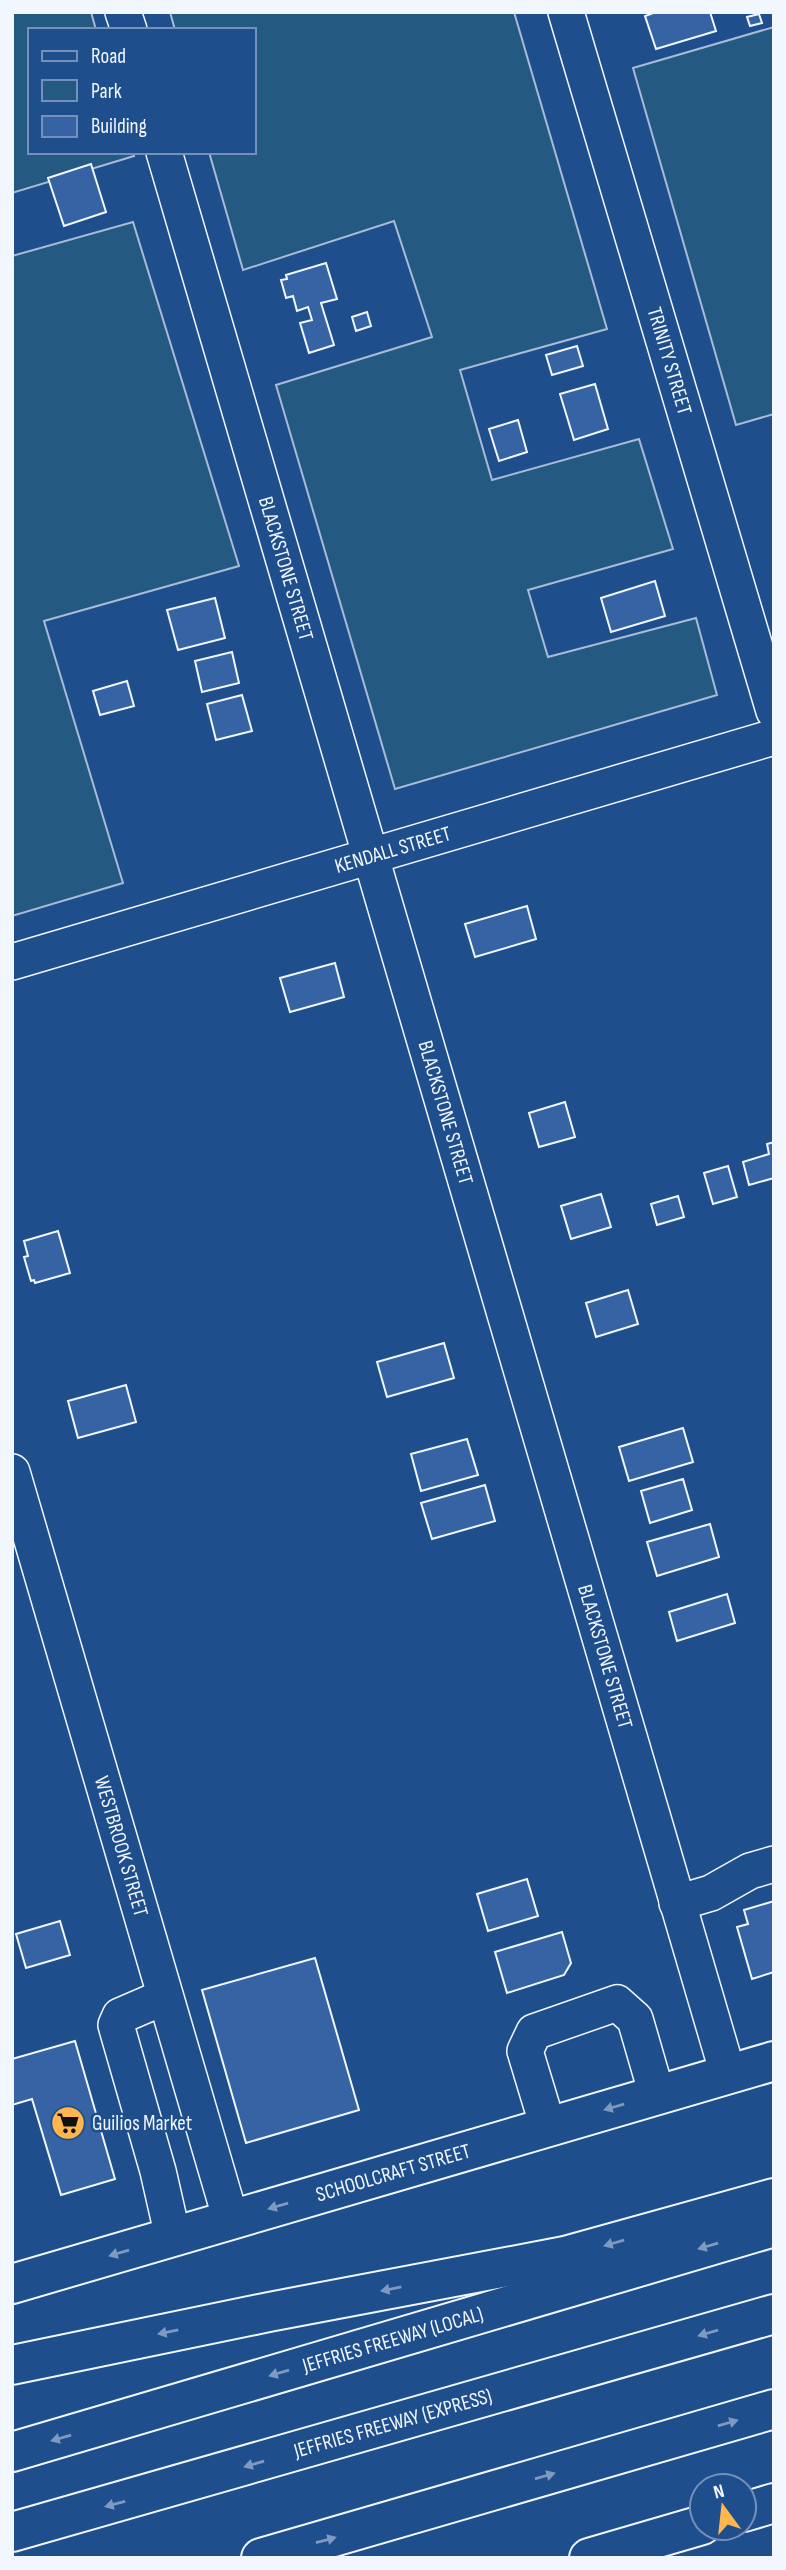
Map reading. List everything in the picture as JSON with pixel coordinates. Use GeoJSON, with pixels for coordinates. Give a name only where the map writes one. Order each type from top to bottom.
{"type":"FeatureCollection","features":[{"type":"Feature","properties":{"kind":"main road","name":"SCHOOLCRAFT STREET"},"geometry":{"type":"LineString","coordinates":[[12,2284],[774,2061]]}},
{"type":"Feature","properties":{"kind":"main road"},"geometry":{"type":"LineString","coordinates":[[12,2365],[565,2256],[774,2198]]}},
{"type":"Feature","properties":{"kind":"main road","name":"JEFFRIES FREEWAY (LOCAL)"},"geometry":{"type":"LineString","coordinates":[[12,2452],[774,2227]]}},
{"type":"Feature","properties":{"kind":"main road","name":"JEFFRIES FREEWAY (EXPRESS)"},"geometry":{"type":"LineString","coordinates":[[12,2532],[774,2314]]}},
{"type":"Feature","properties":{"kind":"main road"},"geometry":{"type":"LineString","coordinates":[[261,2558],[774,2409]]}},
{"type":"Feature","properties":{"kind":"main road"},"geometry":{"type":"LineString","coordinates":[[589,2558],[688,2528]]}},
{"type":"Feature","properties":{"kind":"main road"},"geometry":{"type":"LineString","coordinates":[[615,2558],[688,2529]]}},
{"type":"Feature","properties":{"kind":"street","name":"TRINITY STREET"},"geometry":{"type":"LineString","coordinates":[[566,12],[774,711]]}},
{"type":"Feature","properties":{"kind":"street","name":"BLACKSTONE STREET"},"geometry":{"type":"LineString","coordinates":[[165,154],[728,2074]]}},
{"type":"Feature","properties":{"kind":"street","name":"KENDALL STREET"},"geometry":{"type":"LineString","coordinates":[[12,962],[774,737]]}},
{"type":"Feature","properties":{"kind":"street","name":"WESTBROOK STREET"},"geometry":{"type":"LineString","coordinates":[[12,1472],[231,2220]]}},
{"type":"Feature","properties":{"kind":"street"},"geometry":{"type":"LineString","coordinates":[[677,1903],[711,1893],[750,1871],[774,1864]]}},
{"type":"Feature","properties":{"kind":"street"},"geometry":{"type":"LineString","coordinates":[[164,1997],[120,2016],[116,2025],[158,2171],[173,2237]]}},
{"type":"Feature","properties":{"kind":"street"},"geometry":{"type":"LineString","coordinates":[[548,2127],[525,2051],[534,2032],[617,2003],[635,2020],[657,2095]]}},
{"type":"Feature","properties":{"kind":"green space"},"geometry":{"type":"Polygon","coordinates":[[[12,12],[91,12],[95,28],[28,28],[28,154],[134,156],[12,193],[12,12]]]}},
{"type":"Feature","properties":{"kind":"green space"},"geometry":{"type":"Polygon","coordinates":[[[170,12],[514,12],[607,329],[460,370],[492,480],[639,439],[673,549],[528,590],[548,657],[696,618],[717,695],[395,789],[276,385],[432,337],[394,221],[243,270],[210,154],[256,154],[256,28],[174,28],[170,12]]]}},
{"type":"Feature","properties":{"kind":"green space"},"geometry":{"type":"Polygon","coordinates":[[[774,27],[774,414],[736,425],[633,68],[774,27]]]}},
{"type":"Feature","properties":{"kind":"green space"},"geometry":{"type":"Polygon","coordinates":[[[133,222],[239,566],[44,621],[123,883],[12,916],[12,256],[133,222]]]}},
{"type":"Feature","properties":{"kind":"building"},"geometry":{"type":"Polygon","coordinates":[[[656,12],[710,12],[716,31],[656,49],[645,16],[656,12]]]}},
{"type":"Feature","properties":{"kind":"building"},"geometry":{"type":"Polygon","coordinates":[[[759,14],[762,23],[750,26],[747,17],[759,14]]]}},
{"type":"Feature","properties":{"kind":"building"},"geometry":{"type":"Polygon","coordinates":[[[91,164],[106,212],[64,226],[48,178],[91,164]]]}},
{"type":"Feature","properties":{"kind":"building"},"geometry":{"type":"Polygon","coordinates":[[[326,263],[337,299],[321,303],[334,345],[309,353],[300,323],[312,320],[308,307],[297,311],[293,296],[286,298],[281,280],[287,279],[286,275],[326,263]]]}},
{"type":"Feature","properties":{"kind":"building"},"geometry":{"type":"Polygon","coordinates":[[[367,312],[371,326],[356,331],[352,317],[367,312]]]}},
{"type":"Feature","properties":{"kind":"building"},"geometry":{"type":"Polygon","coordinates":[[[577,346],[583,366],[552,375],[546,355],[577,346]]]}},
{"type":"Feature","properties":{"kind":"building"},"geometry":{"type":"Polygon","coordinates":[[[595,384],[608,429],[574,440],[560,394],[595,384]]]}},
{"type":"Feature","properties":{"kind":"building"},"geometry":{"type":"Polygon","coordinates":[[[518,420],[527,452],[499,461],[489,429],[518,420]]]}},
{"type":"Feature","properties":{"kind":"building"},"geometry":{"type":"Polygon","coordinates":[[[655,581],[665,616],[611,632],[601,598],[655,581]]]}},
{"type":"Feature","properties":{"kind":"building"},"geometry":{"type":"Polygon","coordinates":[[[215,598],[225,638],[178,650],[167,610],[215,598]]]}},
{"type":"Feature","properties":{"kind":"building"},"geometry":{"type":"Polygon","coordinates":[[[232,652],[239,683],[202,692],[195,661],[232,652]]]}},
{"type":"Feature","properties":{"kind":"building"},"geometry":{"type":"Polygon","coordinates":[[[127,681],[134,706],[100,715],[93,691],[127,681]]]}},
{"type":"Feature","properties":{"kind":"building"},"geometry":{"type":"Polygon","coordinates":[[[242,695],[252,731],[216,740],[207,704],[242,695]]]}},
{"type":"Feature","properties":{"kind":"building"},"geometry":{"type":"Polygon","coordinates":[[[527,906],[536,939],[475,957],[465,924],[527,906]]]}},
{"type":"Feature","properties":{"kind":"building"},"geometry":{"type":"Polygon","coordinates":[[[335,963],[344,997],[290,1012],[280,978],[335,963]]]}},
{"type":"Feature","properties":{"kind":"building"},"geometry":{"type":"Polygon","coordinates":[[[565,1102],[575,1137],[539,1147],[529,1113],[565,1102]]]}},
{"type":"Feature","properties":{"kind":"building"},"geometry":{"type":"Polygon","coordinates":[[[774,1142],[774,1178],[749,1185],[743,1162],[769,1154],[767,1144],[774,1142]]]}},
{"type":"Feature","properties":{"kind":"building"},"geometry":{"type":"Polygon","coordinates":[[[728,1166],[737,1197],[713,1204],[704,1173],[728,1166]]]}},
{"type":"Feature","properties":{"kind":"building"},"geometry":{"type":"Polygon","coordinates":[[[601,1194],[611,1227],[571,1239],[561,1206],[601,1194]]]}},
{"type":"Feature","properties":{"kind":"building"},"geometry":{"type":"Polygon","coordinates":[[[678,1196],[684,1217],[657,1225],[651,1204],[678,1196]]]}},
{"type":"Feature","properties":{"kind":"building"},"geometry":{"type":"Polygon","coordinates":[[[58,1231],[70,1273],[35,1283],[34,1280],[31,1281],[24,1257],[28,1256],[24,1241],[58,1231]]]}},
{"type":"Feature","properties":{"kind":"building"},"geometry":{"type":"Polygon","coordinates":[[[628,1290],[638,1324],[596,1337],[586,1303],[628,1290]]]}},
{"type":"Feature","properties":{"kind":"building"},"geometry":{"type":"Polygon","coordinates":[[[444,1343],[454,1378],[387,1397],[377,1362],[444,1343]]]}},
{"type":"Feature","properties":{"kind":"building"},"geometry":{"type":"Polygon","coordinates":[[[126,1385],[136,1422],[78,1438],[68,1401],[126,1385]]]}},
{"type":"Feature","properties":{"kind":"building"},"geometry":{"type":"Polygon","coordinates":[[[683,1428],[693,1462],[629,1481],[619,1447],[683,1428]]]}},
{"type":"Feature","properties":{"kind":"building"},"geometry":{"type":"Polygon","coordinates":[[[467,1439],[478,1475],[421,1491],[411,1454],[467,1439]]]}},
{"type":"Feature","properties":{"kind":"building"},"geometry":{"type":"Polygon","coordinates":[[[683,1479],[692,1510],[650,1523],[641,1491],[683,1479]]]}},
{"type":"Feature","properties":{"kind":"building"},"geometry":{"type":"Polygon","coordinates":[[[485,1485],[495,1521],[432,1539],[421,1503],[485,1485]]]}},
{"type":"Feature","properties":{"kind":"building"},"geometry":{"type":"Polygon","coordinates":[[[710,1524],[719,1557],[657,1576],[647,1542],[710,1524]]]}},
{"type":"Feature","properties":{"kind":"building"},"geometry":{"type":"Polygon","coordinates":[[[727,1594],[735,1623],[677,1641],[669,1612],[727,1594]]]}},
{"type":"Feature","properties":{"kind":"building"},"geometry":{"type":"Polygon","coordinates":[[[527,1879],[538,1916],[488,1931],[477,1894],[527,1879]]]}},
{"type":"Feature","properties":{"kind":"building"},"geometry":{"type":"Polygon","coordinates":[[[774,1901],[774,1972],[752,1979],[737,1927],[748,1924],[744,1910],[774,1901]]]}},
{"type":"Feature","properties":{"kind":"building"},"geometry":{"type":"Polygon","coordinates":[[[60,1921],[70,1955],[26,1968],[16,1934],[60,1921]]]}},
{"type":"Feature","properties":{"kind":"building"},"geometry":{"type":"Polygon","coordinates":[[[562,1932],[571,1963],[564,1975],[507,1993],[495,1952],[562,1932]]]}},
{"type":"Feature","properties":{"kind":"building"},"geometry":{"type":"Polygon","coordinates":[[[315,1958],[359,2110],[246,2143],[202,1990],[315,1958]]]}},
{"type":"Feature","properties":{"kind":"building"},"geometry":{"type":"Polygon","coordinates":[[[75,2041],[115,2179],[61,2195],[32,2099],[12,2105],[12,2059],[75,2041]]]}},
{"type":"Feature","properties":{"kind":"place","name":"Guilios Market"},"geometry":{"type":"Point","coordinates":[68,2123]}}]}
